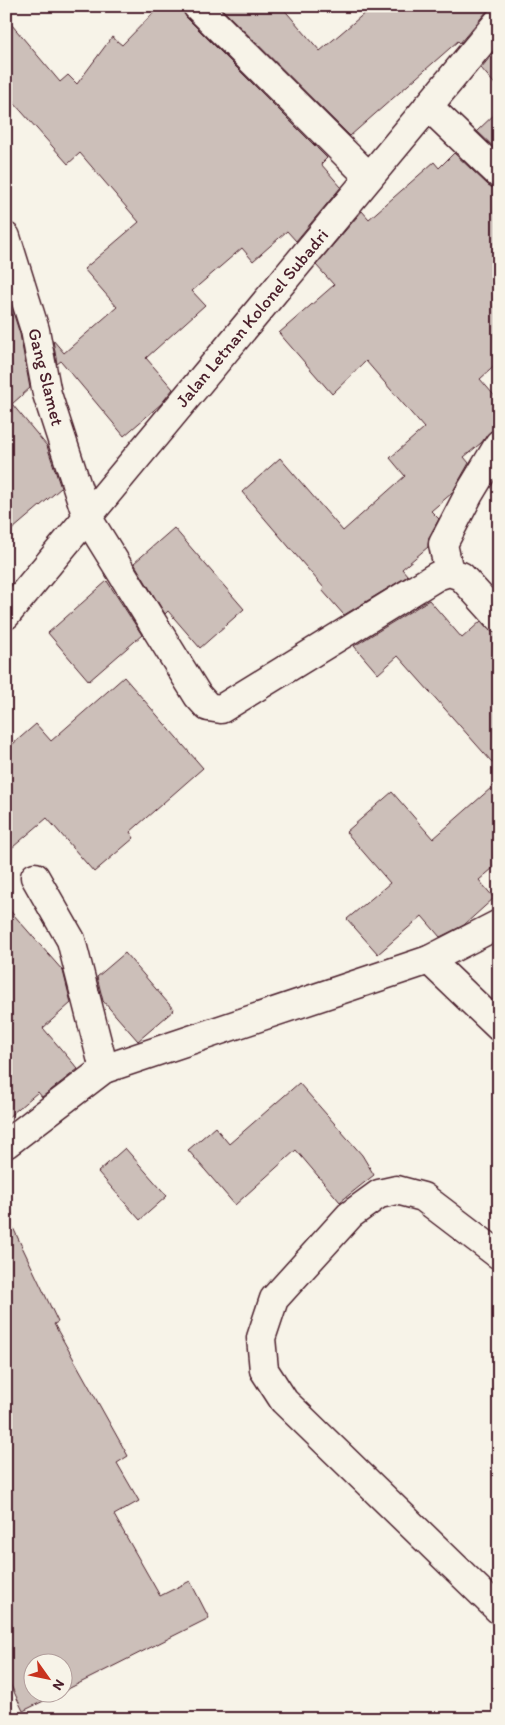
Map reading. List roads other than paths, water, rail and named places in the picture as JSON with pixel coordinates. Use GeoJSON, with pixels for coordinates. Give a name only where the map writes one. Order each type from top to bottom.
{"type":"FeatureCollection","features":[{"type":"Feature","properties":{"kind":"street"},"geometry":{"type":"LineString","coordinates":[[196,6],[369,177]]}},
{"type":"Feature","properties":{"kind":"street","name":"Jalan Letnan Kolonel Subadri"},"geometry":{"type":"LineString","coordinates":[[6,615],[499,21]]}},
{"type":"Feature","properties":{"kind":"street"},"geometry":{"type":"LineString","coordinates":[[428,106],[499,174]]}},
{"type":"Feature","properties":{"kind":"street","name":"Gang Slamet"},"geometry":{"type":"LineString","coordinates":[[6,237],[35,330],[47,394],[87,517],[198,696],[208,708],[221,709],[437,576],[449,572]]}},
{"type":"Feature","properties":{"kind":"street"},"geometry":{"type":"LineString","coordinates":[[499,444],[468,494],[443,544],[449,572],[461,576],[499,618]]}},
{"type":"Feature","properties":{"kind":"street"},"geometry":{"type":"LineString","coordinates":[[35,877],[71,940],[104,1069]]}},
{"type":"Feature","properties":{"kind":"street"},"geometry":{"type":"LineString","coordinates":[[6,1144],[104,1069],[429,960],[499,924]]}},
{"type":"Feature","properties":{"kind":"street"},"geometry":{"type":"LineString","coordinates":[[429,960],[499,1026]]}},
{"type":"Feature","properties":{"kind":"street"},"geometry":{"type":"LineString","coordinates":[[499,1256],[423,1196],[397,1190],[379,1194],[350,1215],[274,1299],[261,1338],[264,1370],[284,1401],[499,1610]]}}]}
